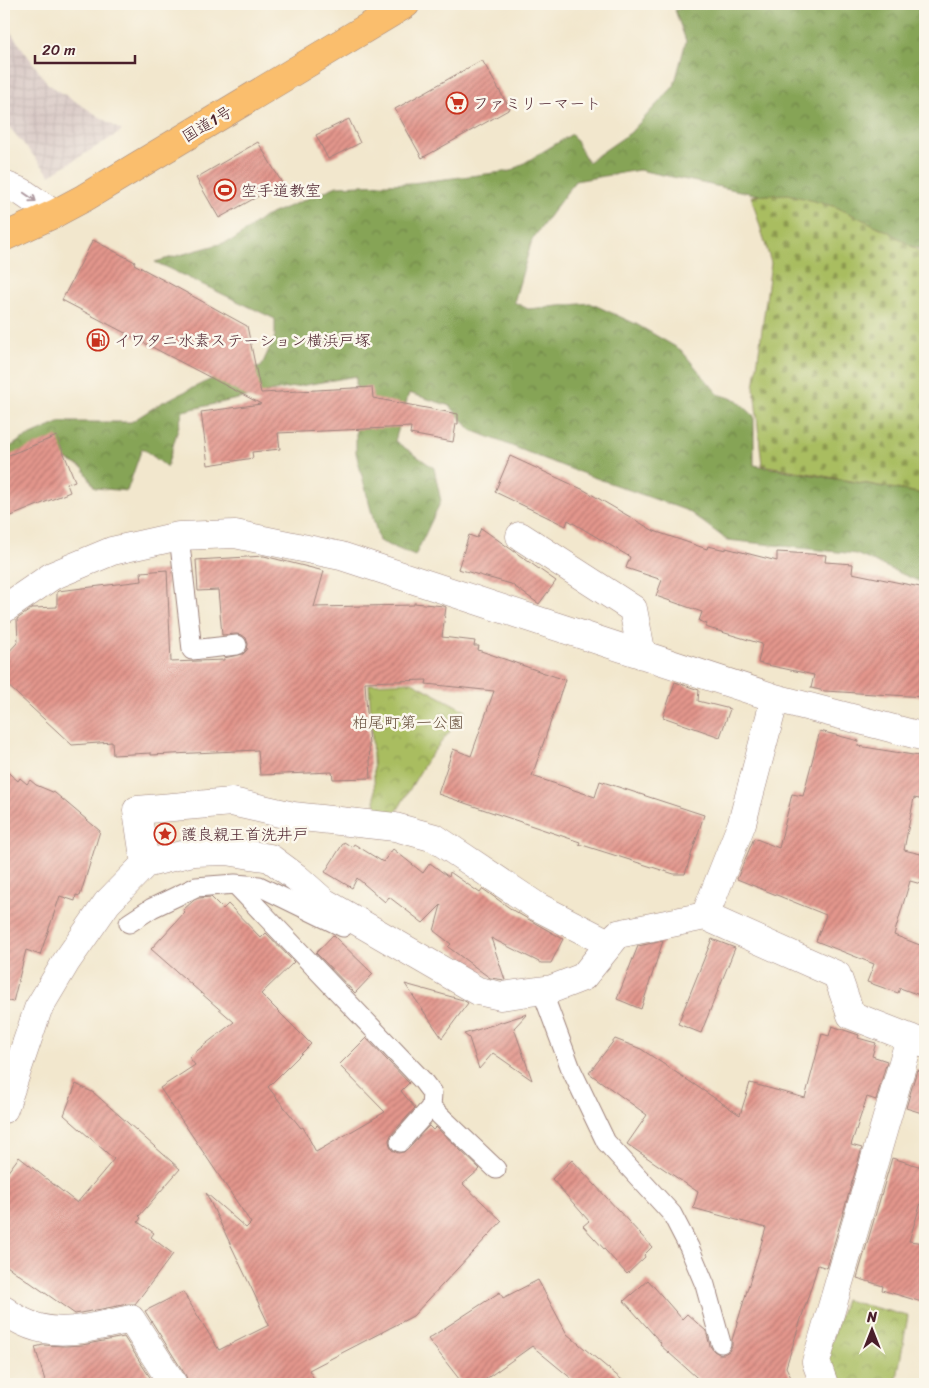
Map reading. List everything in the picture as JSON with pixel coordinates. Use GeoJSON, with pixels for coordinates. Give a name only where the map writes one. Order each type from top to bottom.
{"type":"FeatureCollection","features":[{"type":"Feature","properties":{"kind":"highway","name":"国道1号"},"geometry":{"type":"LineString","coordinates":[[4,237],[54,214],[406,4]]}},
{"type":"Feature","properties":{"kind":"street"},"geometry":{"type":"LineString","coordinates":[[4,185],[22,192],[54,214]]}},
{"type":"Feature","properties":{"kind":"street"},"geometry":{"type":"LineString","coordinates":[[4,610],[52,576],[112,551],[179,536],[235,534],[341,556],[776,698],[925,737]]}},
{"type":"Feature","properties":{"kind":"street"},"geometry":{"type":"LineString","coordinates":[[520,536],[634,608],[642,655]]}},
{"type":"Feature","properties":{"kind":"street"},"geometry":{"type":"LineString","coordinates":[[705,916],[742,823],[776,698]]}},
{"type":"Feature","properties":{"kind":"street"},"geometry":{"type":"LineString","coordinates":[[145,864],[137,810],[232,802],[294,816],[395,826],[436,838],[538,907],[610,944]]}},
{"type":"Feature","properties":{"kind":"street"},"geometry":{"type":"LineString","coordinates":[[4,1109],[33,1039],[38,1009],[66,962],[107,903],[145,864],[193,852],[228,851],[270,858],[297,878],[324,902],[478,990],[502,996],[552,989],[583,977],[618,934],[705,916],[837,975],[851,1015],[918,1041],[816,1362],[824,1384]]}},
{"type":"Feature","properties":{"kind":"street"},"geometry":{"type":"LineString","coordinates":[[7,1321],[36,1329],[55,1331],[84,1329],[131,1319],[173,1384]]}},
{"type":"Feature","properties":{"kind":"lane"},"geometry":{"type":"LineString","coordinates":[[179,536],[192,650],[237,645]]}},
{"type":"Feature","properties":{"kind":"lane"},"geometry":{"type":"LineString","coordinates":[[235,884],[422,1080],[432,1093],[431,1107],[400,1142]]}},
{"type":"Feature","properties":{"kind":"lane"},"geometry":{"type":"LineString","coordinates":[[129,923],[152,908],[196,887],[235,884],[259,886],[353,932],[371,929]]}},
{"type":"Feature","properties":{"kind":"lane"},"geometry":{"type":"LineString","coordinates":[[542,991],[571,1069],[606,1142],[672,1214],[690,1247],[705,1285],[721,1343]]}},
{"type":"Feature","properties":{"kind":"lane"},"geometry":{"type":"LineString","coordinates":[[431,1107],[496,1169]]}},
{"type":"Feature","properties":{"kind":"shaded area"},"geometry":{"type":"Polygon","coordinates":[[[4,23],[48,84],[122,131],[50,175],[4,121],[4,23]]]}},
{"type":"Feature","properties":{"kind":"green space"},"geometry":{"type":"Polygon","coordinates":[[[697,4],[925,4],[925,254],[920,249],[759,195],[639,170],[575,181],[532,240],[514,302],[528,309],[590,303],[636,324],[681,350],[718,394],[737,400],[754,416],[754,465],[919,493],[925,500],[925,584],[856,554],[727,540],[688,511],[565,467],[471,430],[450,406],[409,393],[395,441],[434,468],[441,501],[415,556],[379,541],[356,453],[356,376],[283,389],[183,411],[167,467],[142,448],[127,491],[95,488],[83,468],[43,447],[4,460],[4,447],[10,447],[22,439],[61,422],[131,422],[161,403],[216,377],[261,367],[275,336],[275,319],[155,262],[234,240],[264,217],[337,186],[412,183],[511,171],[572,134],[588,162],[630,133],[674,86],[686,41],[675,10],[697,4]]]}},
{"type":"Feature","properties":{"kind":"green space"},"geometry":{"type":"Polygon","coordinates":[[[788,194],[836,207],[889,232],[925,255],[925,498],[919,493],[762,465],[754,388],[771,263],[751,196],[788,194]]]}},
{"type":"Feature","properties":{"kind":"green space","name":"柏尾町第一公園"},"geometry":{"type":"Polygon","coordinates":[[[412,682],[466,711],[427,760],[394,816],[376,816],[369,684],[412,682]]]}},
{"type":"Feature","properties":{"kind":"green space"},"geometry":{"type":"Polygon","coordinates":[[[845,1300],[908,1316],[896,1384],[833,1384],[825,1360],[845,1300]]]}},
{"type":"Feature","properties":{"kind":"building"},"geometry":{"type":"Polygon","coordinates":[[[482,60],[510,109],[422,158],[395,109],[482,60]]]}},
{"type":"Feature","properties":{"kind":"building"},"geometry":{"type":"Polygon","coordinates":[[[349,119],[360,143],[328,159],[316,135],[349,119]]]}},
{"type":"Feature","properties":{"kind":"building"},"geometry":{"type":"Polygon","coordinates":[[[258,142],[282,183],[219,218],[196,178],[258,142]]]}},
{"type":"Feature","properties":{"kind":"building"},"geometry":{"type":"Polygon","coordinates":[[[93,240],[247,326],[261,393],[372,387],[373,398],[458,414],[458,424],[456,424],[453,442],[410,434],[411,427],[278,433],[280,449],[252,452],[253,458],[208,465],[201,412],[261,404],[62,300],[93,240]]]}},
{"type":"Feature","properties":{"kind":"building"},"geometry":{"type":"Polygon","coordinates":[[[57,436],[75,481],[67,484],[70,492],[4,519],[4,457],[57,436]]]}},
{"type":"Feature","properties":{"kind":"building"},"geometry":{"type":"Polygon","coordinates":[[[510,456],[584,490],[654,531],[707,549],[708,546],[726,550],[726,548],[777,561],[777,552],[826,555],[825,562],[853,564],[852,573],[925,588],[925,697],[825,691],[811,688],[814,675],[758,663],[762,644],[705,627],[707,624],[699,621],[702,612],[656,596],[662,580],[626,568],[630,557],[568,520],[566,526],[495,492],[510,456]]]}},
{"type":"Feature","properties":{"kind":"building"},"geometry":{"type":"Polygon","coordinates":[[[481,528],[556,581],[539,604],[511,584],[458,569],[469,535],[477,538],[481,528]]]}},
{"type":"Feature","properties":{"kind":"building"},"geometry":{"type":"Polygon","coordinates":[[[264,556],[324,571],[314,607],[414,605],[414,603],[444,606],[446,607],[442,637],[475,641],[474,646],[479,646],[478,650],[565,680],[532,776],[595,797],[600,781],[704,815],[685,874],[674,874],[579,844],[580,842],[438,794],[453,749],[471,756],[494,691],[426,684],[427,680],[365,682],[371,778],[333,779],[332,772],[260,775],[258,750],[113,755],[112,742],[72,745],[4,682],[4,657],[18,642],[17,619],[33,608],[57,607],[58,591],[142,581],[141,572],[167,570],[171,662],[224,660],[224,658],[243,654],[247,650],[246,638],[236,634],[222,635],[218,590],[198,591],[196,560],[264,556]]]}},
{"type":"Feature","properties":{"kind":"building"},"geometry":{"type":"Polygon","coordinates":[[[675,682],[699,690],[698,701],[730,709],[720,737],[663,717],[675,682]]]}},
{"type":"Feature","properties":{"kind":"building"},"geometry":{"type":"Polygon","coordinates":[[[820,731],[859,741],[858,746],[925,757],[925,800],[914,798],[904,850],[925,855],[925,865],[921,884],[910,881],[894,935],[925,947],[925,997],[900,988],[898,993],[867,982],[874,964],[816,941],[826,915],[737,879],[754,838],[779,848],[792,794],[803,796],[820,731]]]}},
{"type":"Feature","properties":{"kind":"building"},"geometry":{"type":"Polygon","coordinates":[[[4,769],[18,781],[20,778],[27,784],[30,780],[36,785],[55,793],[100,831],[80,896],[76,895],[75,901],[60,896],[40,955],[26,950],[13,1002],[4,1000],[4,769]]]}},
{"type":"Feature","properties":{"kind":"building"},"geometry":{"type":"Polygon","coordinates":[[[344,842],[352,847],[354,844],[383,862],[393,849],[423,873],[430,863],[449,877],[450,872],[480,893],[483,889],[514,911],[563,939],[551,963],[541,963],[491,938],[505,980],[490,978],[448,947],[451,944],[434,931],[441,905],[423,923],[389,897],[385,902],[357,878],[352,888],[325,872],[344,842]]]}},
{"type":"Feature","properties":{"kind":"building"},"geometry":{"type":"Polygon","coordinates":[[[211,897],[223,909],[228,904],[261,938],[266,933],[294,962],[261,994],[311,1044],[268,1087],[301,1128],[303,1127],[316,1152],[385,1112],[339,1065],[366,1038],[409,1083],[401,1091],[415,1108],[391,1135],[389,1140],[392,1150],[398,1153],[404,1152],[429,1126],[433,1130],[436,1127],[480,1169],[463,1184],[502,1221],[413,1316],[309,1370],[317,1384],[188,1384],[186,1376],[145,1311],[183,1292],[219,1350],[269,1325],[206,1193],[246,1228],[251,1223],[160,1088],[195,1065],[189,1057],[234,1022],[151,949],[185,912],[183,910],[194,900],[211,897]]]}},
{"type":"Feature","properties":{"kind":"building"},"geometry":{"type":"Polygon","coordinates":[[[333,935],[373,974],[355,993],[316,953],[333,935]]]}},
{"type":"Feature","properties":{"kind":"building"},"geometry":{"type":"Polygon","coordinates":[[[712,939],[735,948],[701,1033],[678,1024],[712,939]]]}},
{"type":"Feature","properties":{"kind":"building"},"geometry":{"type":"Polygon","coordinates":[[[663,941],[641,1009],[617,999],[638,946],[663,941]]]}},
{"type":"Feature","properties":{"kind":"building"},"geometry":{"type":"Polygon","coordinates":[[[405,984],[463,1000],[468,1003],[442,1038],[405,984]]]}},
{"type":"Feature","properties":{"kind":"building"},"geometry":{"type":"Polygon","coordinates":[[[527,1014],[514,1028],[532,1080],[493,1053],[479,1069],[469,1038],[464,1034],[527,1014]]]}},
{"type":"Feature","properties":{"kind":"building"},"geometry":{"type":"Polygon","coordinates":[[[832,1026],[859,1035],[858,1038],[876,1043],[872,1056],[887,1061],[876,1100],[867,1097],[851,1145],[862,1148],[827,1268],[818,1265],[786,1367],[794,1384],[704,1384],[660,1345],[661,1343],[624,1301],[648,1280],[682,1319],[687,1314],[706,1331],[710,1346],[714,1351],[724,1354],[732,1346],[732,1340],[766,1228],[693,1208],[698,1192],[627,1144],[647,1115],[589,1073],[615,1039],[641,1049],[740,1115],[750,1083],[805,1098],[822,1034],[829,1036],[832,1026]]]}},
{"type":"Feature","properties":{"kind":"building"},"geometry":{"type":"Polygon","coordinates":[[[917,1070],[925,1072],[925,1114],[906,1108],[917,1070]]]}},
{"type":"Feature","properties":{"kind":"building"},"geometry":{"type":"Polygon","coordinates":[[[76,1084],[94,1093],[180,1169],[139,1216],[141,1218],[138,1222],[154,1233],[151,1237],[173,1254],[135,1304],[75,1314],[4,1264],[4,1177],[19,1157],[77,1203],[114,1159],[64,1115],[76,1084]]]}},
{"type":"Feature","properties":{"kind":"building"},"geometry":{"type":"Polygon","coordinates":[[[892,1158],[925,1168],[925,1190],[909,1241],[925,1243],[925,1303],[882,1290],[883,1286],[857,1278],[892,1158]]]}},
{"type":"Feature","properties":{"kind":"building"},"geometry":{"type":"Polygon","coordinates":[[[572,1160],[652,1247],[644,1255],[645,1257],[627,1274],[583,1226],[589,1221],[552,1179],[572,1160]]]}},
{"type":"Feature","properties":{"kind":"building"},"geometry":{"type":"Polygon","coordinates":[[[538,1280],[567,1334],[627,1384],[578,1384],[532,1346],[479,1384],[463,1384],[428,1339],[500,1292],[503,1298],[538,1280]]]}},
{"type":"Feature","properties":{"kind":"building"},"geometry":{"type":"Polygon","coordinates":[[[124,1337],[151,1379],[141,1384],[46,1384],[35,1347],[43,1345],[82,1345],[124,1337]]]}},
{"type":"Feature","properties":{"kind":"place","name":"ファミリーマート"},"geometry":{"type":"Point","coordinates":[457,103]}},
{"type":"Feature","properties":{"kind":"place","name":"空手道教室"},"geometry":{"type":"Point","coordinates":[225,190]}},
{"type":"Feature","properties":{"kind":"place","name":"イワタニ水素ステーション横浜戸塚"},"geometry":{"type":"Point","coordinates":[98,340]}},
{"type":"Feature","properties":{"kind":"place","name":"護良親王首洗井戸"},"geometry":{"type":"Point","coordinates":[165,834]}}]}
